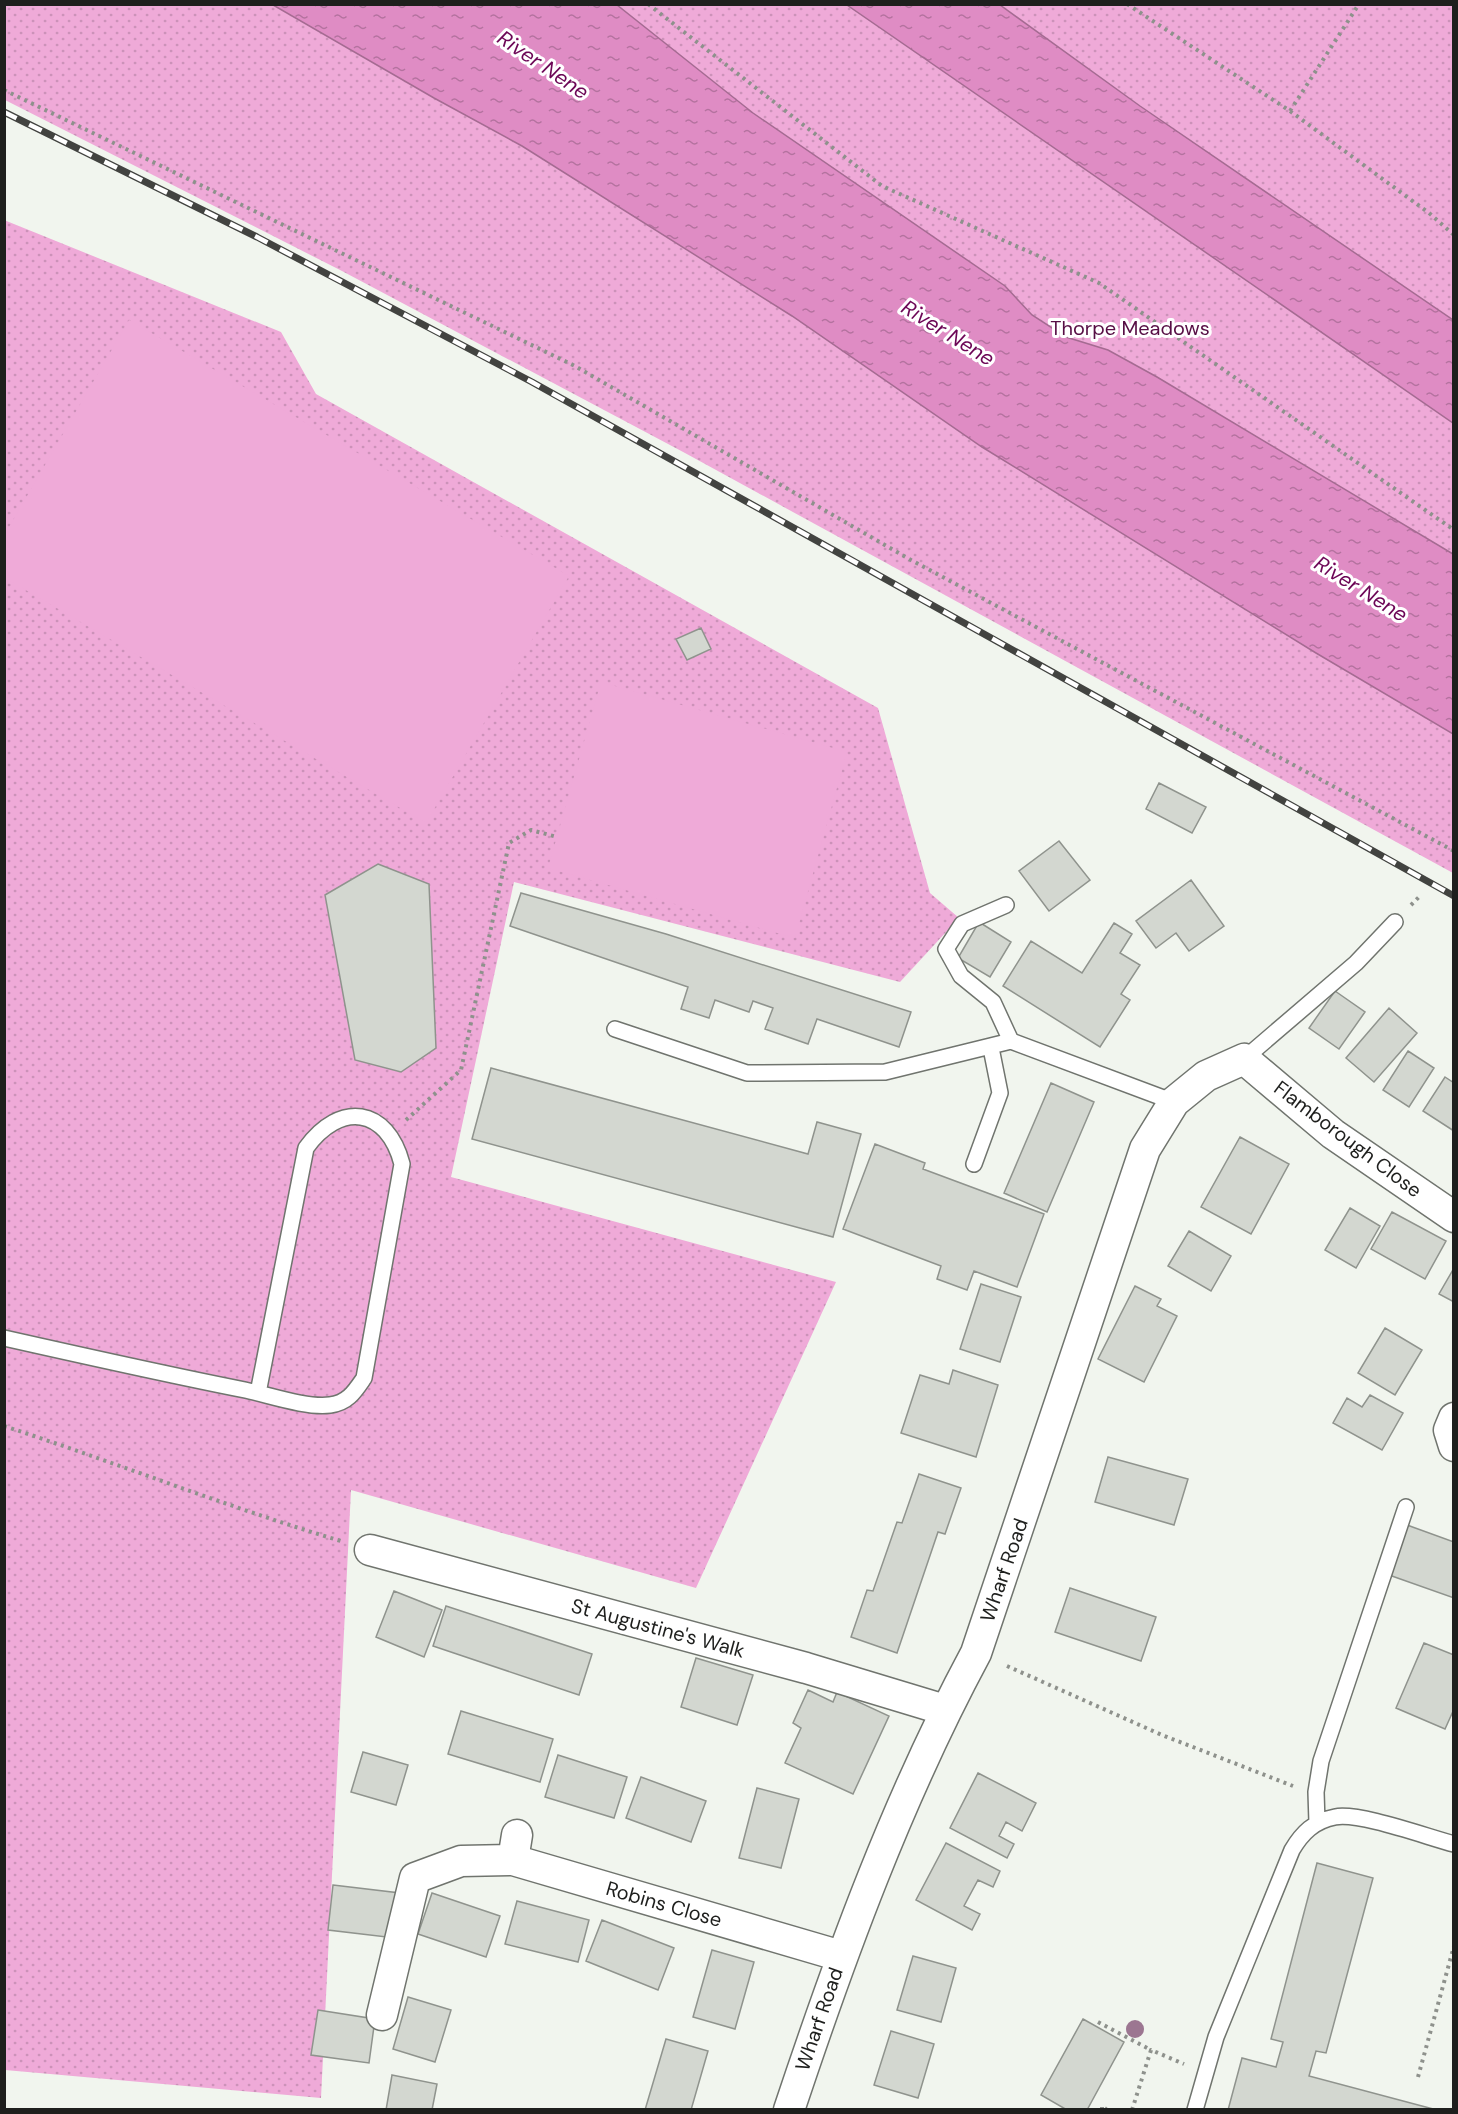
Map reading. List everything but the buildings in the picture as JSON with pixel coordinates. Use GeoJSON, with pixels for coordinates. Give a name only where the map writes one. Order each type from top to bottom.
{"type":"FeatureCollection","features":[{"type":"Feature","properties":{"kind":"street","name":"Wharf Road"},"geometry":{"type":"LineString","coordinates":[[789,2109],[841,1956],[945,1710],[975,1653],[1145,1149],[1174,1102],[1206,1076],[1244,1059]]}},
{"type":"Feature","properties":{"kind":"street","name":"Flamborough Close"},"geometry":{"type":"LineString","coordinates":[[1244,1059],[1333,1134],[1454,1217]]}},
{"type":"Feature","properties":{"kind":"street"},"geometry":{"type":"LineString","coordinates":[[1454,1418],[1449,1430],[1454,1446]]}},
{"type":"Feature","properties":{"kind":"street","name":"St Augustine's Walk"},"geometry":{"type":"LineString","coordinates":[[370,1550],[806,1668],[945,1710]]}},
{"type":"Feature","properties":{"kind":"street","name":"Robins Close"},"geometry":{"type":"LineString","coordinates":[[382,2015],[415,1878],[461,1860],[515,1847],[841,1956]]}},
{"type":"Feature","properties":{"kind":"lane"},"geometry":{"type":"LineString","coordinates":[[1006,905],[962,924],[946,949],[961,976],[993,1002],[1011,1041]]}},
{"type":"Feature","properties":{"kind":"lane"},"geometry":{"type":"LineString","coordinates":[[1244,1059],[1356,963],[1395,922]]}},
{"type":"Feature","properties":{"kind":"lane"},"geometry":{"type":"LineString","coordinates":[[615,1029],[747,1073],[885,1072],[975,1049],[991,1048],[1011,1041],[1174,1102]]}},
{"type":"Feature","properties":{"kind":"lane"},"geometry":{"type":"LineString","coordinates":[[974,1164],[1000,1093],[991,1048]]}},
{"type":"Feature","properties":{"kind":"lane"},"geometry":{"type":"LineString","coordinates":[[4,1338],[258,1393],[330,1405],[351,1398],[364,1378],[402,1164],[390,1134],[365,1118],[346,1116],[330,1122],[318,1131],[306,1148],[258,1393]]}},
{"type":"Feature","properties":{"kind":"lane"},"geometry":{"type":"LineString","coordinates":[[1317,1823],[1316,1791],[1321,1761],[1406,1507]]}},
{"type":"Feature","properties":{"kind":"lane"},"geometry":{"type":"LineString","coordinates":[[1195,2109],[1216,2037],[1292,1850],[1302,1834],[1317,1823],[1337,1816],[1366,1820],[1454,1844]]}},
{"type":"Feature","properties":{"kind":"path"},"geometry":{"type":"LineString","coordinates":[[648,4],[882,186],[1099,283],[1454,530]]}},
{"type":"Feature","properties":{"kind":"path"},"geometry":{"type":"LineString","coordinates":[[1127,4],[1290,111],[1429,213],[1454,235]]}},
{"type":"Feature","properties":{"kind":"path"},"geometry":{"type":"LineString","coordinates":[[1290,111],[1359,4]]}},
{"type":"Feature","properties":{"kind":"path"},"geometry":{"type":"LineString","coordinates":[[4,90],[575,366],[911,560],[1454,851]]}},
{"type":"Feature","properties":{"kind":"path"},"geometry":{"type":"LineString","coordinates":[[390,1134],[461,1070],[509,843],[531,830],[557,837]]}},
{"type":"Feature","properties":{"kind":"path"},"geometry":{"type":"LineString","coordinates":[[4,1426],[87,1453],[252,1515],[370,1550]]}},
{"type":"Feature","properties":{"kind":"path"},"geometry":{"type":"LineString","coordinates":[[975,1653],[1162,1735],[1300,1789],[1316,1791]]}},
{"type":"Feature","properties":{"kind":"path"},"geometry":{"type":"LineString","coordinates":[[1418,2077],[1454,1946]]}},
{"type":"Feature","properties":{"kind":"path"},"geometry":{"type":"LineString","coordinates":[[1098,2022],[1151,2050],[1205,2073]]}},
{"type":"Feature","properties":{"kind":"path"},"geometry":{"type":"LineString","coordinates":[[1132,2109],[1151,2050]]}},
{"type":"Feature","properties":{"kind":"path"},"geometry":{"type":"LineString","coordinates":[[1102,2109],[1102,2106],[1107,2109]]}},
{"type":"Feature","properties":{"kind":"green space","name":"Thorpe Meadows"},"geometry":{"type":"Polygon","coordinates":[[[5,5],[1453,5],[1453,873],[685,453],[342,271],[5,100],[5,5]]]}},
{"type":"Feature","properties":{"kind":"green space"},"geometry":{"type":"Polygon","coordinates":[[[4,220],[281,332],[316,394],[878,708],[930,893],[959,918],[900,982],[514,882],[451,1177],[836,1282],[696,1588],[351,1490],[321,2098],[5,2070],[4,220]]]}},
{"type":"Feature","properties":{"kind":"green space"},"geometry":{"type":"Polygon","coordinates":[[[129,320],[569,576],[426,823],[5,578],[5,534],[129,320]]]}},
{"type":"Feature","properties":{"kind":"green space"},"geometry":{"type":"Polygon","coordinates":[[[601,682],[847,752],[795,938],[548,868],[601,682]]]}},
{"type":"Feature","properties":{"kind":"water","name":"River Nene"},"geometry":{"type":"Polygon","coordinates":[[[273,5],[617,5],[753,113],[1005,286],[1032,315],[1066,337],[1108,350],[1157,377],[1453,554],[1453,734],[1316,653],[982,447],[792,316],[522,146],[273,5]]]}},
{"type":"Feature","properties":{"kind":"water"},"geometry":{"type":"Polygon","coordinates":[[[847,5],[1000,5],[1140,106],[1453,320],[1453,423],[847,5]]]}},
{"type":"Feature","properties":{"kind":"railway"},"geometry":{"type":"LineString","coordinates":[[4,112],[257,237],[532,382],[1454,896]]}}]}
